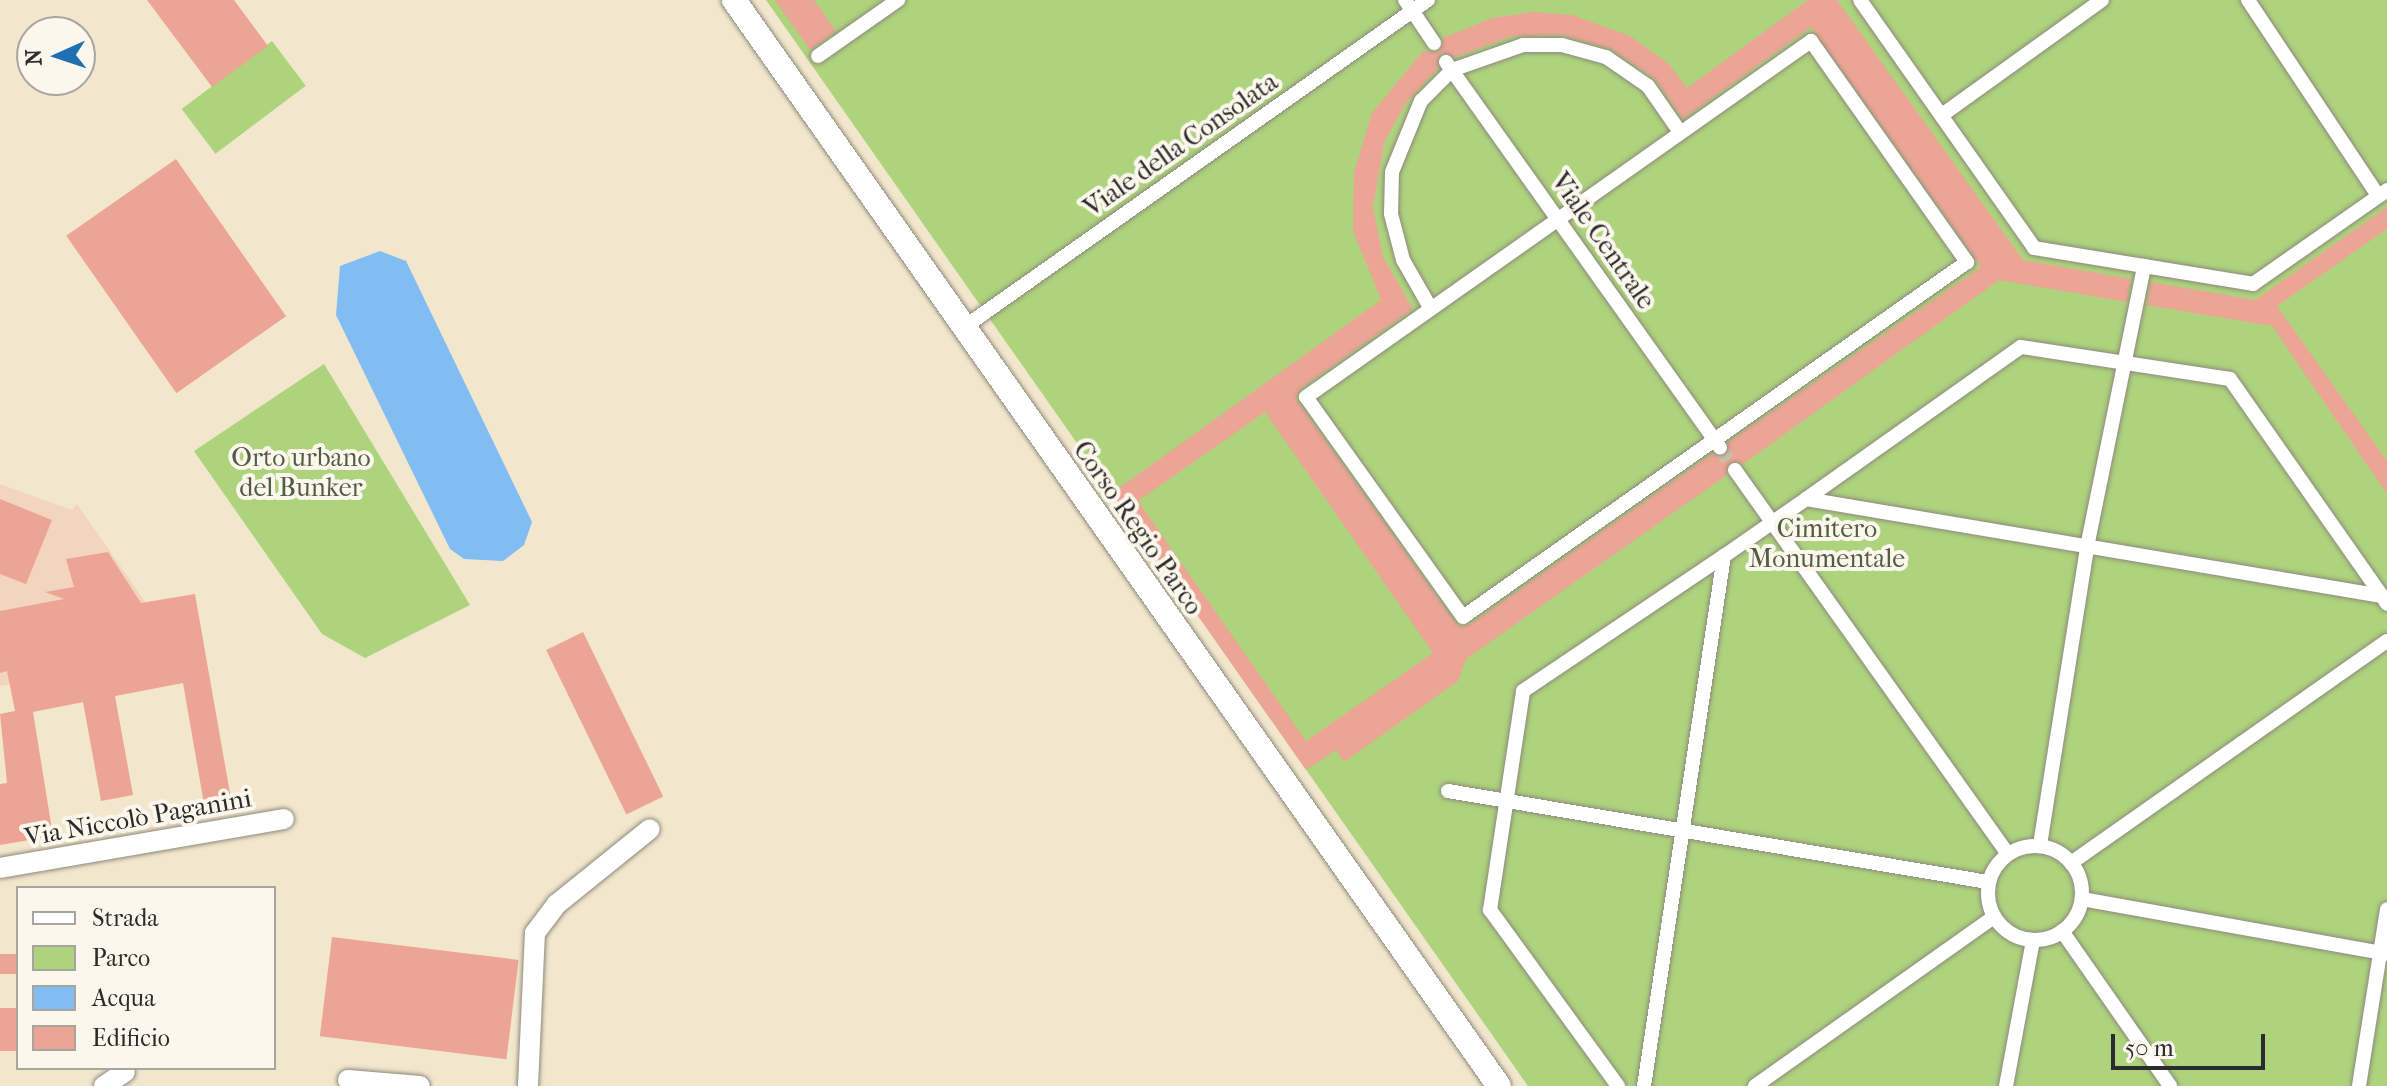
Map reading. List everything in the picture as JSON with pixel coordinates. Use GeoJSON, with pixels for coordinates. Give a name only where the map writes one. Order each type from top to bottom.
{"type":"FeatureCollection","features":[{"type":"Feature","properties":{"kind":"street","name":"Corso Regio Parco"},"geometry":{"type":"LineString","coordinates":[[734,0],[1499,1086]]}},
{"type":"Feature","properties":{"kind":"street"},"geometry":{"type":"LineString","coordinates":[[818,56],[898,0]]}},
{"type":"Feature","properties":{"kind":"street","name":"Viale della Consolata"},"geometry":{"type":"LineString","coordinates":[[963,328],[1409,5],[1428,0]]}},
{"type":"Feature","properties":{"kind":"street"},"geometry":{"type":"LineString","coordinates":[[1860,0],[2034,248],[2253,284],[2383,193],[2248,0]]}},
{"type":"Feature","properties":{"kind":"street"},"geometry":{"type":"LineString","coordinates":[[1942,115],[2102,0]]}},
{"type":"Feature","properties":{"kind":"street"},"geometry":{"type":"LineString","coordinates":[[1409,5],[1434,43]]}},
{"type":"Feature","properties":{"kind":"street"},"geometry":{"type":"LineString","coordinates":[[1811,41],[1967,262],[1717,443],[1463,617],[1306,397],[1680,132],[1811,41]]}},
{"type":"Feature","properties":{"kind":"street"},"geometry":{"type":"LineString","coordinates":[[1431,309],[1403,260],[1391,214],[1392,172],[1421,101],[1449,66],[1523,45],[1562,45],[1591,53],[1648,86],[1680,132]]}},
{"type":"Feature","properties":{"kind":"street","name":"Viale Centrale"},"geometry":{"type":"LineString","coordinates":[[1449,66],[1717,443]]}},
{"type":"Feature","properties":{"kind":"street"},"geometry":{"type":"LineString","coordinates":[[2040,845],[2087,547],[2121,364],[2144,266]]}},
{"type":"Feature","properties":{"kind":"street"},"geometry":{"type":"LineString","coordinates":[[1618,1086],[1490,910],[1523,691],[1724,556],[2021,347],[2230,379],[2384,600]]}},
{"type":"Feature","properties":{"kind":"street"},"geometry":{"type":"LineString","coordinates":[[1735,470],[2008,854]]}},
{"type":"Feature","properties":{"kind":"street"},"geometry":{"type":"LineString","coordinates":[[1806,499],[2384,600]]}},
{"type":"Feature","properties":{"kind":"street"},"geometry":{"type":"LineString","coordinates":[[1644,1086],[1685,831],[1724,556]]}},
{"type":"Feature","properties":{"kind":"street"},"geometry":{"type":"LineString","coordinates":[[2071,863],[2387,641]]}},
{"type":"Feature","properties":{"kind":"street"},"geometry":{"type":"LineString","coordinates":[[1448,791],[1988,882]]}},
{"type":"Feature","properties":{"kind":"street","name":"Via Niccolò Paganini"},"geometry":{"type":"LineString","coordinates":[[0,868],[284,819]]}},
{"type":"Feature","properties":{"kind":"street"},"geometry":{"type":"LineString","coordinates":[[528,1086],[535,933],[557,904],[650,829]]}},
{"type":"Feature","properties":{"kind":"street"},"geometry":{"type":"LineString","coordinates":[[2040,845],[2071,863],[2082,899],[2062,931],[2033,940],[2004,929],[1994,917],[1988,882],[2008,854],[2040,845]]}},
{"type":"Feature","properties":{"kind":"street"},"geometry":{"type":"LineString","coordinates":[[2082,899],[2384,953]]}},
{"type":"Feature","properties":{"kind":"street"},"geometry":{"type":"LineString","coordinates":[[2359,1086],[2384,953],[2387,909]]}},
{"type":"Feature","properties":{"kind":"street"},"geometry":{"type":"LineString","coordinates":[[1755,1086],[1994,917]]}},
{"type":"Feature","properties":{"kind":"street"},"geometry":{"type":"LineString","coordinates":[[2062,931],[2170,1086]]}},
{"type":"Feature","properties":{"kind":"street"},"geometry":{"type":"LineString","coordinates":[[2006,1086],[2033,940]]}},
{"type":"Feature","properties":{"kind":"street"},"geometry":{"type":"LineString","coordinates":[[104,1086],[125,1072]]}},
{"type":"Feature","properties":{"kind":"street"},"geometry":{"type":"LineString","coordinates":[[348,1080],[420,1086]]}},
{"type":"Feature","properties":{"kind":"shaded area"},"geometry":{"type":"Polygon","coordinates":[[[0,484],[72,510],[77,504],[165,630],[157,688],[59,707],[52,677],[0,686],[0,484]]]}},
{"type":"Feature","properties":{"kind":"green space","name":"Cimitero Monumentale"},"geometry":{"type":"Polygon","coordinates":[[[766,0],[2387,0],[2387,1086],[1528,1086],[766,0]]]}},
{"type":"Feature","properties":{"kind":"green space"},"geometry":{"type":"Polygon","coordinates":[[[272,41],[306,86],[215,154],[182,109],[272,41]]]}},
{"type":"Feature","properties":{"kind":"green space","name":"Orto urbano del Bunker"},"geometry":{"type":"Polygon","coordinates":[[[324,364],[470,605],[365,658],[322,634],[194,451],[324,364]]]}},
{"type":"Feature","properties":{"kind":"water"},"geometry":{"type":"Polygon","coordinates":[[[380,251],[406,261],[532,522],[524,545],[503,561],[464,559],[450,549],[336,315],[340,266],[380,251]]]}},
{"type":"Feature","properties":{"kind":"building"},"geometry":{"type":"Polygon","coordinates":[[[147,0],[234,0],[268,46],[212,87],[147,0]]]}},
{"type":"Feature","properties":{"kind":"building"},"geometry":{"type":"Polygon","coordinates":[[[775,0],[814,0],[836,31],[810,50],[775,0]]]}},
{"type":"Feature","properties":{"kind":"building"},"geometry":{"type":"Polygon","coordinates":[[[1808,0],[1837,0],[2023,260],[2131,279],[2127,302],[1999,280],[1743,464],[1729,462],[1727,475],[1466,659],[1458,681],[1344,762],[1336,750],[1306,770],[1112,493],[1381,300],[1353,231],[1354,172],[1372,113],[1423,51],[1439,52],[1443,38],[1492,18],[1533,12],[1572,15],[1630,36],[1669,64],[1687,88],[1808,0]],[[1811,27],[1683,119],[1654,78],[1611,49],[1562,35],[1513,36],[1455,57],[1441,53],[1438,68],[1405,104],[1384,143],[1373,207],[1383,257],[1413,309],[1300,389],[1296,399],[1458,626],[1469,625],[1712,454],[1725,457],[1728,442],[1981,267],[1811,27]],[[1265,412],[1138,501],[1306,741],[1433,653],[1265,412]]]}},
{"type":"Feature","properties":{"kind":"building"},"geometry":{"type":"Polygon","coordinates":[[[176,159],[286,316],[176,393],[66,236],[176,159]]]}},
{"type":"Feature","properties":{"kind":"building"},"geometry":{"type":"Polygon","coordinates":[[[2387,207],[2387,229],[2277,306],[2387,461],[2387,494],[2272,326],[2146,305],[2151,282],[2255,300],[2387,207]]]}},
{"type":"Feature","properties":{"kind":"building"},"geometry":{"type":"Polygon","coordinates":[[[0,499],[52,520],[26,584],[0,574],[0,499]]]}},
{"type":"Feature","properties":{"kind":"building"},"geometry":{"type":"Polygon","coordinates":[[[108,552],[141,603],[195,594],[231,799],[204,804],[183,683],[115,696],[133,795],[101,801],[83,702],[33,712],[53,836],[0,845],[0,784],[7,783],[0,714],[15,711],[7,671],[0,673],[0,611],[64,599],[45,592],[74,587],[66,559],[108,552]]]}},
{"type":"Feature","properties":{"kind":"building"},"geometry":{"type":"Polygon","coordinates":[[[583,632],[663,796],[626,814],[546,650],[583,632]]]}},
{"type":"Feature","properties":{"kind":"building"},"geometry":{"type":"Polygon","coordinates":[[[332,937],[519,960],[506,1059],[320,1036],[332,937]]]}},
{"type":"Feature","properties":{"kind":"building"},"geometry":{"type":"Polygon","coordinates":[[[0,954],[16,954],[16,974],[0,974],[0,954]]]}},
{"type":"Feature","properties":{"kind":"building"},"geometry":{"type":"Polygon","coordinates":[[[0,1008],[16,1008],[16,1051],[0,1051],[0,1008]]]}},
{"type":"Feature","properties":{"kind":"tunnel"},"geometry":{"type":"LineString","coordinates":[[1720,448],[1735,470]]}}]}
